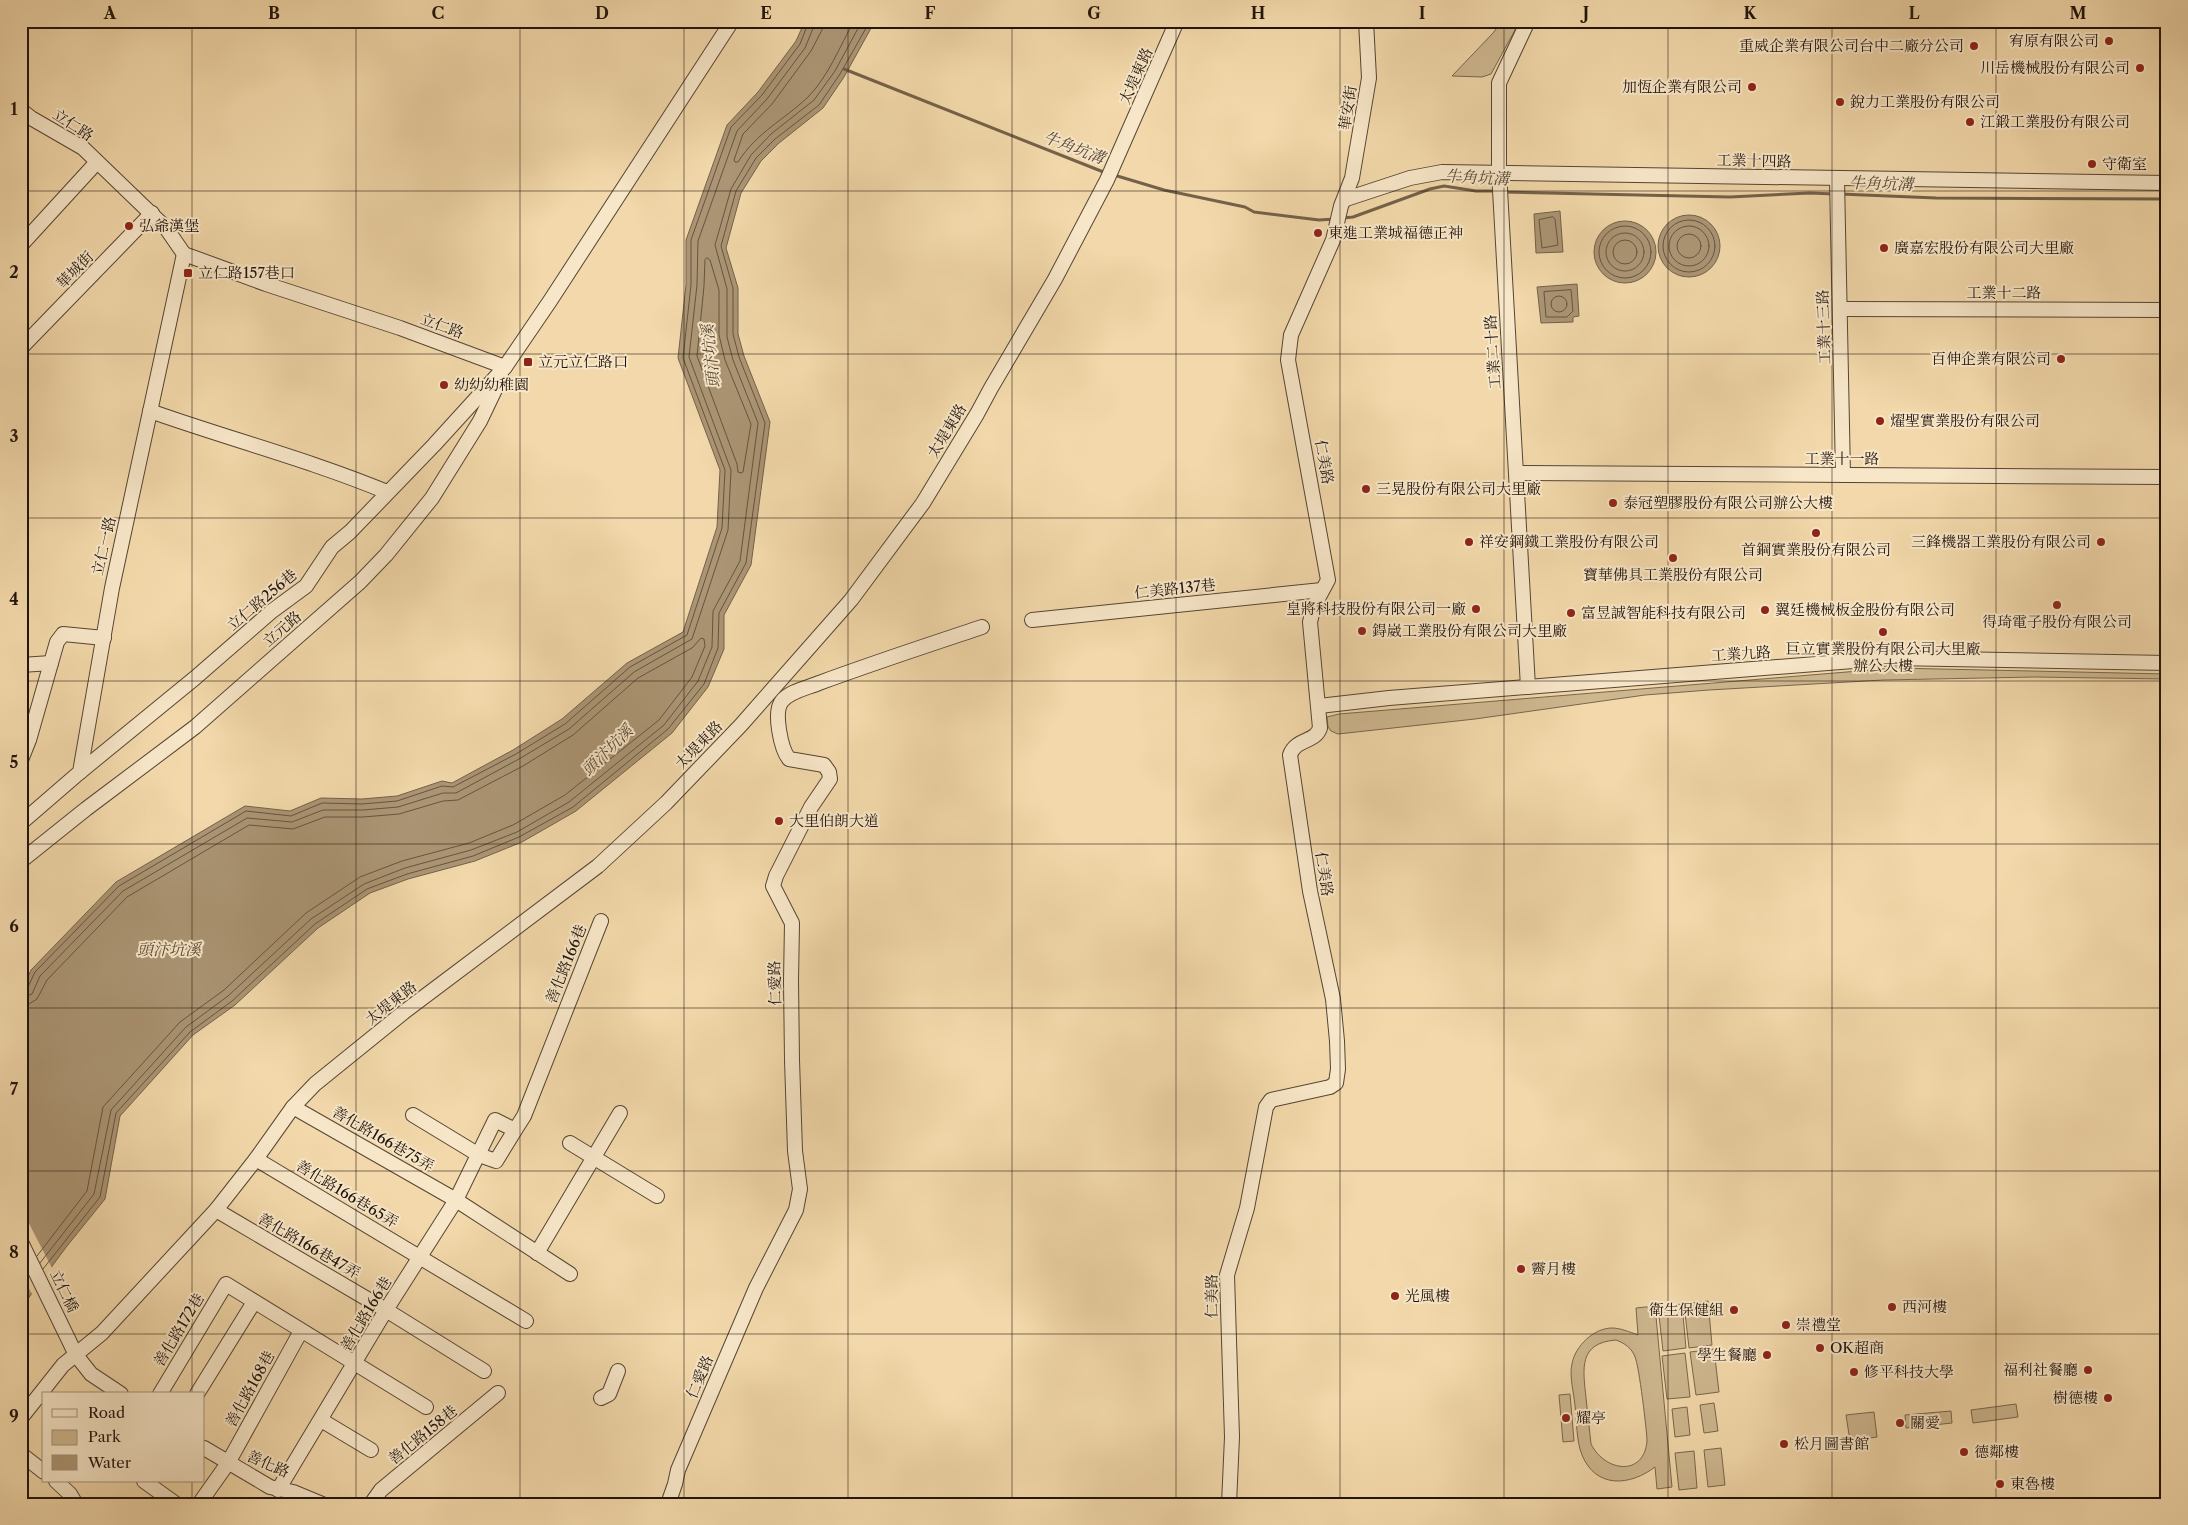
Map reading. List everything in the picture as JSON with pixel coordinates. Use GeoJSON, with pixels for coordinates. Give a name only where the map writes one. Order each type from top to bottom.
{"type":"FeatureCollection","features":[{"type":"Feature","properties":{"kind":"street"},"geometry":{"type":"LineString","coordinates":[[505,367],[577,261],[732,21]]}},
{"type":"Feature","properties":{"kind":"street","name":"太堤東路"},"geometry":{"type":"LineString","coordinates":[[21,1418],[63,1365],[102,1333],[216,1210],[256,1159],[293,1107],[315,1084],[397,1018],[598,866],[666,803],[741,725],[851,600],[923,503],[978,414],[990,388],[1055,279],[1107,180],[1178,21]]}},
{"type":"Feature","properties":{"kind":"street","name":"華安街"},"geometry":{"type":"LineString","coordinates":[[1337,224],[1352,178],[1365,108],[1368,78],[1366,21]]}},
{"type":"Feature","properties":{"kind":"street","name":"工業二十路"},"geometry":{"type":"LineString","coordinates":[[1528,21],[1499,83],[1500,201],[1528,686]]}},
{"type":"Feature","properties":{"kind":"street","name":"立仁路"},"geometry":{"type":"LineString","coordinates":[[21,110],[31,118],[83,148],[166,228],[184,254],[266,284],[400,328],[505,367]]}},
{"type":"Feature","properties":{"kind":"street"},"geometry":{"type":"LineString","coordinates":[[21,245],[96,162]]}},
{"type":"Feature","properties":{"kind":"street","name":"工業十四路"},"geometry":{"type":"LineString","coordinates":[[1343,202],[1425,174],[1442,172],[1499,175],[1837,182],[2167,182]]}},
{"type":"Feature","properties":{"kind":"street","name":"工業十三路"},"geometry":{"type":"LineString","coordinates":[[1837,182],[1838,293],[1841,309],[1844,475]]}},
{"type":"Feature","properties":{"kind":"street","name":"華城街"},"geometry":{"type":"LineString","coordinates":[[21,348],[152,214]]}},
{"type":"Feature","properties":{"kind":"street","name":"仁美路"},"geometry":{"type":"LineString","coordinates":[[1229,1504],[1232,1437],[1227,1275],[1247,1208],[1266,1107],[1271,1100],[1330,1087],[1336,1083],[1338,1078],[1333,999],[1316,923],[1290,755],[1295,745],[1314,736],[1319,731],[1319,706],[1310,622],[1312,612],[1328,580],[1288,360],[1291,334],[1333,240],[1337,224]]}},
{"type":"Feature","properties":{"kind":"street","name":"立仁一路"},"geometry":{"type":"LineString","coordinates":[[80,772],[112,588],[184,254]]}},
{"type":"Feature","properties":{"kind":"street","name":"工業十二路"},"geometry":{"type":"LineString","coordinates":[[1841,309],[2167,310]]}},
{"type":"Feature","properties":{"kind":"street","name":"立仁路256巷"},"geometry":{"type":"LineString","coordinates":[[80,772],[195,678],[272,611],[306,586],[332,547],[350,532],[434,445],[505,367]]}},
{"type":"Feature","properties":{"kind":"street","name":"立元路"},"geometry":{"type":"LineString","coordinates":[[21,861],[86,809],[195,727],[360,582],[386,555],[432,498],[480,421],[505,367]]}},
{"type":"Feature","properties":{"kind":"street"},"geometry":{"type":"LineString","coordinates":[[150,411],[214,433],[332,469],[387,492]]}},
{"type":"Feature","properties":{"kind":"street","name":"工業十一路"},"geometry":{"type":"LineString","coordinates":[[1517,473],[2167,477]]}},
{"type":"Feature","properties":{"kind":"street","name":"仁美路137巷"},"geometry":{"type":"LineString","coordinates":[[1032,620],[1322,590]]}},
{"type":"Feature","properties":{"kind":"street","name":"仁愛路"},"geometry":{"type":"LineString","coordinates":[[668,1504],[678,1470],[756,1288],[796,1210],[800,1189],[795,1151],[792,1060],[790,947],[792,923],[773,886],[776,876],[811,807],[830,779],[829,772],[824,765],[789,759],[784,753],[777,712],[781,702],[790,694],[982,627]]}},
{"type":"Feature","properties":{"kind":"street"},"geometry":{"type":"LineString","coordinates":[[21,760],[29,740],[57,642],[63,634],[104,638]]}},
{"type":"Feature","properties":{"kind":"street","name":"工業九路"},"geometry":{"type":"LineString","coordinates":[[1319,706],[1381,698],[1891,658],[2167,664]]}},
{"type":"Feature","properties":{"kind":"street"},"geometry":{"type":"LineString","coordinates":[[21,665],[51,663]]}},
{"type":"Feature","properties":{"kind":"street"},"geometry":{"type":"LineString","coordinates":[[21,823],[80,772]]}},
{"type":"Feature","properties":{"kind":"street","name":"善化路166巷"},"geometry":{"type":"LineString","coordinates":[[478,1155],[496,1162],[524,1116],[601,920]]}},
{"type":"Feature","properties":{"kind":"street","name":"善化路166巷75弄"},"geometry":{"type":"LineString","coordinates":[[293,1107],[456,1200],[570,1274]]}},
{"type":"Feature","properties":{"kind":"street"},"geometry":{"type":"LineString","coordinates":[[537,1253],[620,1113]]}},
{"type":"Feature","properties":{"kind":"street"},"geometry":{"type":"LineString","coordinates":[[413,1115],[478,1155]]}},
{"type":"Feature","properties":{"kind":"street","name":"善化路166巷"},"geometry":{"type":"LineString","coordinates":[[278,1490],[386,1310],[456,1200],[495,1120],[515,1130]]}},
{"type":"Feature","properties":{"kind":"street"},"geometry":{"type":"LineString","coordinates":[[570,1143],[657,1196]]}},
{"type":"Feature","properties":{"kind":"street","name":"善化路166巷65弄"},"geometry":{"type":"LineString","coordinates":[[256,1159],[526,1321]]}},
{"type":"Feature","properties":{"kind":"street","name":"善化路166巷47弄"},"geometry":{"type":"LineString","coordinates":[[216,1210],[386,1310],[484,1371]]}},
{"type":"Feature","properties":{"kind":"street","name":"立仁橋"},"geometry":{"type":"LineString","coordinates":[[21,1242],[76,1355]]}},
{"type":"Feature","properties":{"kind":"street","name":"善化路172巷"},"geometry":{"type":"LineString","coordinates":[[161,1392],[226,1284],[254,1302]]}},
{"type":"Feature","properties":{"kind":"street"},"geometry":{"type":"LineString","coordinates":[[198,1392],[254,1302],[426,1407]]}},
{"type":"Feature","properties":{"kind":"street","name":"善化路168巷"},"geometry":{"type":"LineString","coordinates":[[199,1504],[228,1463],[301,1331]]}},
{"type":"Feature","properties":{"kind":"street"},"geometry":{"type":"LineString","coordinates":[[76,1355],[91,1374],[117,1392]]}},
{"type":"Feature","properties":{"kind":"street"},"geometry":{"type":"LineString","coordinates":[[601,1398],[609,1394],[618,1371]]}},
{"type":"Feature","properties":{"kind":"street","name":"善化路158巷"},"geometry":{"type":"LineString","coordinates":[[371,1504],[381,1490],[498,1394]]}},
{"type":"Feature","properties":{"kind":"street"},"geometry":{"type":"LineString","coordinates":[[321,1420],[371,1450]]}},
{"type":"Feature","properties":{"kind":"street","name":"善化路"},"geometry":{"type":"LineString","coordinates":[[205,1449],[258,1481],[278,1490],[293,1492],[322,1504]]}},
{"type":"Feature","properties":{"kind":"street"},"geometry":{"type":"LineString","coordinates":[[21,1454],[42,1470]]}},
{"type":"Feature","properties":{"kind":"street"},"geometry":{"type":"LineString","coordinates":[[57,1482],[70,1494],[76,1504]]}},
{"type":"Feature","properties":{"kind":"street"},"geometry":{"type":"LineString","coordinates":[[145,1482],[176,1504]]}},
{"type":"Feature","properties":{"kind":"green space"},"geometry":{"type":"Polygon","coordinates":[[[1502,21],[1517,21],[1515,30],[1491,74],[1482,77],[1452,76],[1493,33],[1502,21]]]}},
{"type":"Feature","properties":{"kind":"green space"},"geometry":{"type":"Polygon","coordinates":[[[1895,668],[2167,674],[2167,679],[2035,677],[1883,680],[1709,690],[1645,695],[1475,719],[1338,734],[1331,731],[1328,727],[1327,717],[1339,714],[1895,668]]]}},
{"type":"Feature","properties":{"kind":"green space"},"geometry":{"type":"Polygon","coordinates":[[[1708,1301],[1712,1345],[1689,1348],[1684,1304],[1708,1301]]]}},
{"type":"Feature","properties":{"kind":"green space"},"geometry":{"type":"Polygon","coordinates":[[[1682,1304],[1686,1348],[1663,1351],[1658,1307],[1682,1304]]]}},
{"type":"Feature","properties":{"kind":"green space"},"geometry":{"type":"Polygon","coordinates":[[[1655,1306],[1672,1487],[1657,1489],[1655,1467],[1635,1478],[1625,1481],[1605,1479],[1588,1466],[1582,1455],[1579,1443],[1571,1374],[1574,1357],[1586,1339],[1599,1331],[1615,1328],[1638,1335],[1636,1308],[1655,1306]],[[1616,1340],[1595,1346],[1589,1352],[1584,1368],[1584,1377],[1591,1444],[1605,1460],[1614,1465],[1623,1466],[1632,1465],[1639,1461],[1644,1453],[1647,1441],[1637,1363],[1632,1351],[1616,1340]]]}},
{"type":"Feature","properties":{"kind":"green space"},"geometry":{"type":"Polygon","coordinates":[[[1714,1349],[1719,1392],[1696,1395],[1690,1352],[1714,1349]]]}},
{"type":"Feature","properties":{"kind":"green space"},"geometry":{"type":"Polygon","coordinates":[[[1685,1353],[1690,1397],[1667,1399],[1662,1356],[1685,1353]]]}},
{"type":"Feature","properties":{"kind":"green space","name":"耀亭"},"geometry":{"type":"Polygon","coordinates":[[[1570,1394],[1574,1441],[1563,1442],[1559,1395],[1570,1394]]]}},
{"type":"Feature","properties":{"kind":"green space"},"geometry":{"type":"Polygon","coordinates":[[[1714,1403],[1718,1431],[1704,1433],[1700,1405],[1714,1403]]]}},
{"type":"Feature","properties":{"kind":"green space"},"geometry":{"type":"Polygon","coordinates":[[[2016,1404],[2018,1417],[1973,1423],[1971,1410],[2016,1404]]]}},
{"type":"Feature","properties":{"kind":"green space"},"geometry":{"type":"Polygon","coordinates":[[[1687,1407],[1690,1435],[1675,1437],[1672,1409],[1687,1407]]]}},
{"type":"Feature","properties":{"kind":"green space"},"geometry":{"type":"Polygon","coordinates":[[[1951,1411],[1952,1423],[1906,1428],[1905,1415],[1951,1411]]]}},
{"type":"Feature","properties":{"kind":"green space"},"geometry":{"type":"Polygon","coordinates":[[[1874,1412],[1877,1437],[1850,1441],[1846,1415],[1874,1412]]]}},
{"type":"Feature","properties":{"kind":"green space"},"geometry":{"type":"Polygon","coordinates":[[[1721,1448],[1725,1485],[1708,1487],[1704,1450],[1721,1448]]]}},
{"type":"Feature","properties":{"kind":"green space"},"geometry":{"type":"Polygon","coordinates":[[[1694,1451],[1697,1488],[1679,1490],[1675,1453],[1694,1451]]]}},
{"type":"Feature","properties":{"kind":"water","name":"頭汴坑溪"},"geometry":{"type":"Polygon","coordinates":[[[805,21],[875,21],[844,77],[823,108],[779,143],[761,161],[741,193],[726,248],[738,288],[738,334],[744,356],[770,422],[751,565],[724,615],[724,649],[708,687],[672,733],[576,811],[522,842],[475,861],[408,879],[370,893],[318,928],[235,1005],[193,1035],[120,1116],[105,1199],[21,1308],[21,992],[31,970],[116,882],[245,806],[290,811],[321,798],[362,799],[397,796],[442,781],[452,783],[513,750],[562,719],[627,663],[683,632],[717,527],[720,470],[678,358],[686,285],[686,240],[727,125],[758,92],[796,41],[805,21]]]}},
{"type":"Feature","properties":{"kind":"water"},"geometry":{"type":"Polygon","coordinates":[[[1560,211],[1563,252],[1536,253],[1534,214],[1560,211]]]}},
{"type":"Feature","properties":{"kind":"water"},"geometry":{"type":"Polygon","coordinates":[[[1689,215],[1701,217],[1711,224],[1718,234],[1720,246],[1718,258],[1711,268],[1701,275],[1689,277],[1677,275],[1667,268],[1660,258],[1658,246],[1660,234],[1667,224],[1677,217],[1689,215]]]}},
{"type":"Feature","properties":{"kind":"water"},"geometry":{"type":"Polygon","coordinates":[[[1625,221],[1642,226],[1647,230],[1651,235],[1656,252],[1651,269],[1647,274],[1642,278],[1625,283],[1608,278],[1603,274],[1599,269],[1594,252],[1599,235],[1603,230],[1608,226],[1625,221]]]}},
{"type":"Feature","properties":{"kind":"water"},"geometry":{"type":"Polygon","coordinates":[[[1577,284],[1579,316],[1573,317],[1573,322],[1541,323],[1537,287],[1577,284]]]}},
{"type":"Feature","properties":{"kind":"pier"},"geometry":{"type":"Polygon","coordinates":[[[21,1208],[53,1270],[33,1296],[21,1274],[21,1208]]]}},
{"type":"Feature","properties":{"kind":"waterway","name":"牛角坑溝"},"geometry":{"type":"LineString","coordinates":[[844,69],[1106,173]]}},
{"type":"Feature","properties":{"kind":"waterway","name":"牛角坑溝"},"geometry":{"type":"LineString","coordinates":[[1114,175],[1164,190],[1245,207],[1254,212],[1319,220],[1335,219]]}},
{"type":"Feature","properties":{"kind":"waterway","name":"牛角坑溝"},"geometry":{"type":"LineString","coordinates":[[1343,218],[1353,217],[1430,189],[1444,186],[1476,191],[1496,191]]}},
{"type":"Feature","properties":{"kind":"waterway","name":"牛角坑溝"},"geometry":{"type":"LineString","coordinates":[[1503,192],[1730,197],[1810,193],[1834,194]]}},
{"type":"Feature","properties":{"kind":"waterway","name":"牛角坑溝"},"geometry":{"type":"LineString","coordinates":[[1840,194],[1936,198],[2167,199]]}},
{"type":"Feature","properties":{"kind":"place","name":"宥原有限公司"},"geometry":{"type":"Point","coordinates":[2109,41]}},
{"type":"Feature","properties":{"kind":"place","name":"重威企業有限公司台中二廠分公司"},"geometry":{"type":"Point","coordinates":[1974,46]}},
{"type":"Feature","properties":{"kind":"place","name":"川岳機械股份有限公司"},"geometry":{"type":"Point","coordinates":[2140,68]}},
{"type":"Feature","properties":{"kind":"place","name":"加恆企業有限公司"},"geometry":{"type":"Point","coordinates":[1752,87]}},
{"type":"Feature","properties":{"kind":"place","name":"銳力工業股份有限公司"},"geometry":{"type":"Point","coordinates":[1840,102]}},
{"type":"Feature","properties":{"kind":"place","name":"江鍛工業股份有限公司"},"geometry":{"type":"Point","coordinates":[1970,122]}},
{"type":"Feature","properties":{"kind":"place","name":"守衛室"},"geometry":{"type":"Point","coordinates":[2092,164]}},
{"type":"Feature","properties":{"kind":"place","name":"弘爺漢堡"},"geometry":{"type":"Point","coordinates":[129,226]}},
{"type":"Feature","properties":{"kind":"place","name":"東進工業城福德正神"},"geometry":{"type":"Point","coordinates":[1318,233]}},
{"type":"Feature","properties":{"kind":"place","name":"廣嘉宏股份有限公司大里廠"},"geometry":{"type":"Point","coordinates":[1884,248]}},
{"type":"Feature","properties":{"kind":"place","name":"立仁路157巷口"},"geometry":{"type":"Point","coordinates":[188,273]}},
{"type":"Feature","properties":{"kind":"place","name":"百伸企業有限公司"},"geometry":{"type":"Point","coordinates":[2061,359]}},
{"type":"Feature","properties":{"kind":"place","name":"立元立仁路口"},"geometry":{"type":"Point","coordinates":[528,362]}},
{"type":"Feature","properties":{"kind":"place","name":"幼幼幼稚園"},"geometry":{"type":"Point","coordinates":[444,385]}},
{"type":"Feature","properties":{"kind":"place","name":"燿聖實業股份有限公司"},"geometry":{"type":"Point","coordinates":[1880,421]}},
{"type":"Feature","properties":{"kind":"place","name":"三晃股份有限公司大里廠"},"geometry":{"type":"Point","coordinates":[1366,489]}},
{"type":"Feature","properties":{"kind":"place","name":"泰冠塑膠股份有限公司辦公大樓"},"geometry":{"type":"Point","coordinates":[1613,503]}},
{"type":"Feature","properties":{"kind":"place","name":"首鋼實業股份有限公司"},"geometry":{"type":"Point","coordinates":[1816,533]}},
{"type":"Feature","properties":{"kind":"place","name":"祥安鋼鐵工業股份有限公司"},"geometry":{"type":"Point","coordinates":[1469,542]}},
{"type":"Feature","properties":{"kind":"place","name":"三鋒機器工業股份有限公司"},"geometry":{"type":"Point","coordinates":[2101,542]}},
{"type":"Feature","properties":{"kind":"place","name":"寶華佛具工業股份有限公司"},"geometry":{"type":"Point","coordinates":[1673,558]}},
{"type":"Feature","properties":{"kind":"place","name":"得琦電子股份有限公司"},"geometry":{"type":"Point","coordinates":[2057,605]}},
{"type":"Feature","properties":{"kind":"place","name":"皇將科技股份有限公司一廠"},"geometry":{"type":"Point","coordinates":[1476,609]}},
{"type":"Feature","properties":{"kind":"place","name":"翼廷機械板金股份有限公司"},"geometry":{"type":"Point","coordinates":[1765,610]}},
{"type":"Feature","properties":{"kind":"place","name":"富昱誠智能科技有限公司"},"geometry":{"type":"Point","coordinates":[1571,613]}},
{"type":"Feature","properties":{"kind":"place","name":"鍀崴工業股份有限公司大里廠"},"geometry":{"type":"Point","coordinates":[1362,631]}},
{"type":"Feature","properties":{"kind":"place","name":"巨立實業股份有限公司大里廠 辦公大樓"},"geometry":{"type":"Point","coordinates":[1883,632]}},
{"type":"Feature","properties":{"kind":"place","name":"大里伯朗大道"},"geometry":{"type":"Point","coordinates":[779,821]}},
{"type":"Feature","properties":{"kind":"place","name":"霽月樓"},"geometry":{"type":"Point","coordinates":[1521,1269]}},
{"type":"Feature","properties":{"kind":"place","name":"光風樓"},"geometry":{"type":"Point","coordinates":[1395,1296]}},
{"type":"Feature","properties":{"kind":"place","name":"西河樓"},"geometry":{"type":"Point","coordinates":[1892,1307]}},
{"type":"Feature","properties":{"kind":"place","name":"衛生保健組"},"geometry":{"type":"Point","coordinates":[1734,1310]}},
{"type":"Feature","properties":{"kind":"place","name":"崇禮堂"},"geometry":{"type":"Point","coordinates":[1786,1325]}},
{"type":"Feature","properties":{"kind":"place","name":"OK超商"},"geometry":{"type":"Point","coordinates":[1820,1348]}},
{"type":"Feature","properties":{"kind":"place","name":"學生餐廳"},"geometry":{"type":"Point","coordinates":[1767,1355]}},
{"type":"Feature","properties":{"kind":"place","name":"福利社餐廳"},"geometry":{"type":"Point","coordinates":[2088,1370]}},
{"type":"Feature","properties":{"kind":"place","name":"修平科技大學"},"geometry":{"type":"Point","coordinates":[1854,1372]}},
{"type":"Feature","properties":{"kind":"place","name":"樹德樓"},"geometry":{"type":"Point","coordinates":[2108,1398]}},
{"type":"Feature","properties":{"kind":"place","name":"耀亭"},"geometry":{"type":"Point","coordinates":[1566,1418]}},
{"type":"Feature","properties":{"kind":"place","name":"關愛"},"geometry":{"type":"Point","coordinates":[1900,1423]}},
{"type":"Feature","properties":{"kind":"place","name":"松月圖書館"},"geometry":{"type":"Point","coordinates":[1784,1444]}},
{"type":"Feature","properties":{"kind":"place","name":"德鄰樓"},"geometry":{"type":"Point","coordinates":[1964,1452]}},
{"type":"Feature","properties":{"kind":"place","name":"東魯樓"},"geometry":{"type":"Point","coordinates":[2000,1484]}}]}
